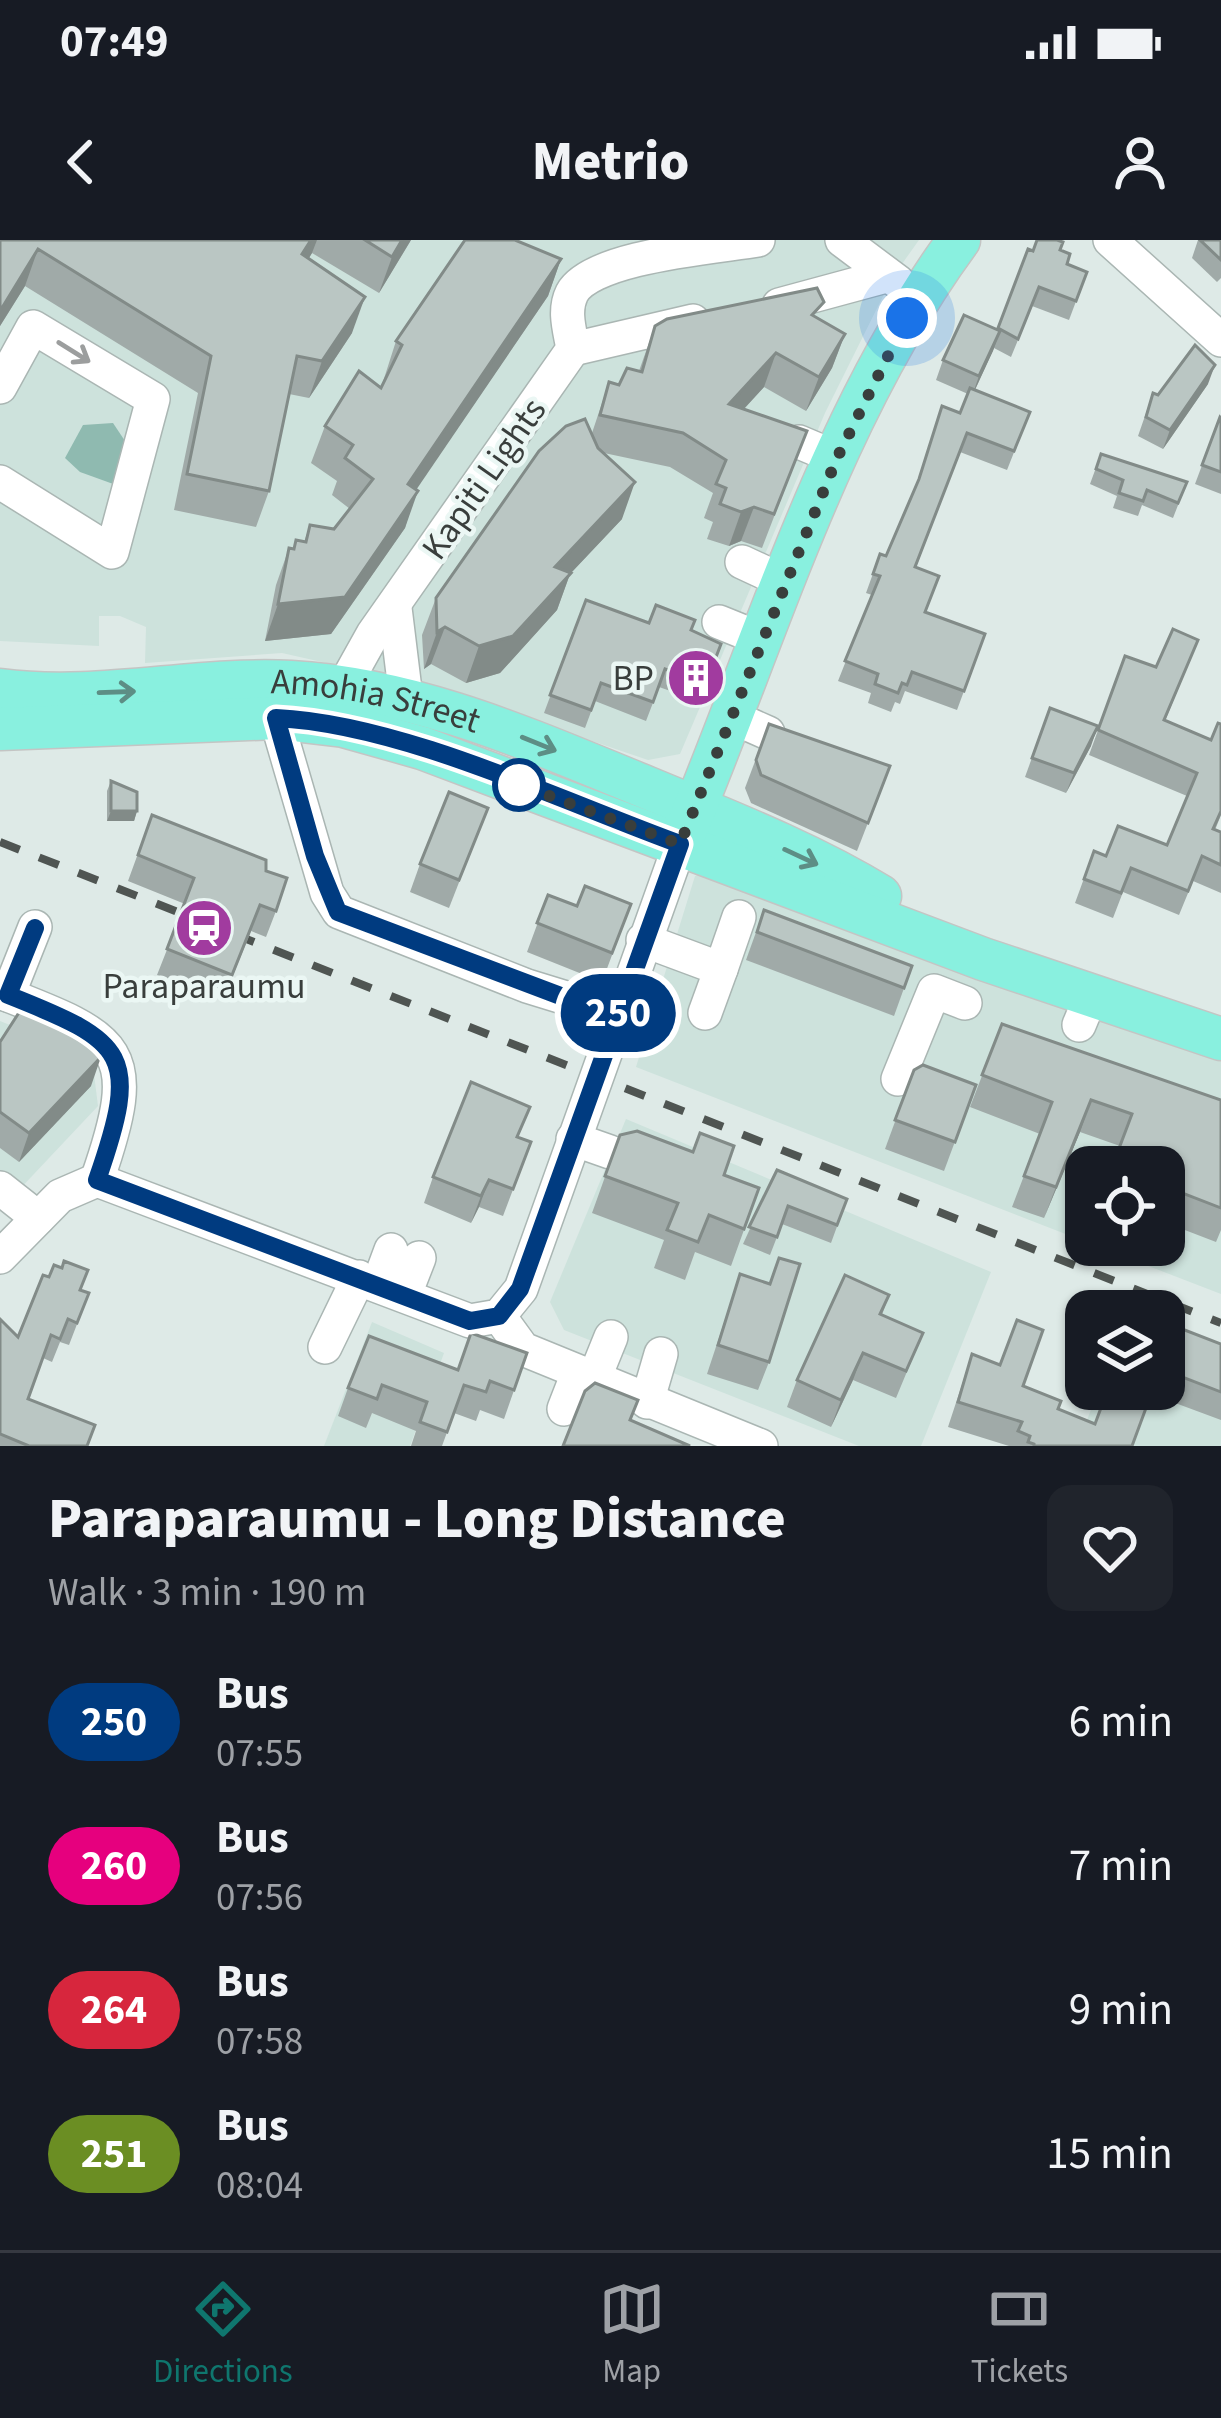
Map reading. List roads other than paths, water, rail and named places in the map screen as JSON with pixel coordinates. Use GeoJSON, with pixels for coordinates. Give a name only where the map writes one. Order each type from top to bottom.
{"type":"FeatureCollection","features":[{"type":"Feature","properties":{"kind":"main road"},"geometry":{"type":"LineString","coordinates":[[687,826],[750,725],[760,639],[784,582],[818,450],[904,285],[958,240]]}},
{"type":"Feature","properties":{"kind":"main road","name":"Amohia Street"},"geometry":{"type":"LineString","coordinates":[[0,690],[122,692],[219,681],[344,686],[406,698],[508,731],[687,826]]}},
{"type":"Feature","properties":{"kind":"main road","name":"Amohia Street"},"geometry":{"type":"LineString","coordinates":[[0,729],[276,718],[324,722],[397,740],[687,826],[860,884],[973,983],[1221,1039]]}},
{"type":"Feature","properties":{"kind":"street"},"geometry":{"type":"LineString","coordinates":[[758,240],[632,261],[587,277],[569,301],[573,349],[810,299],[856,280],[904,285]]}},
{"type":"Feature","properties":{"kind":"street"},"geometry":{"type":"LineString","coordinates":[[842,240],[904,285]]}},
{"type":"Feature","properties":{"kind":"street"},"geometry":{"type":"LineString","coordinates":[[1110,240],[1221,340]]}},
{"type":"Feature","properties":{"kind":"street"},"geometry":{"type":"LineString","coordinates":[[0,387],[33,327],[153,400],[112,552],[0,482]]}},
{"type":"Feature","properties":{"kind":"street","name":"Kapiti Lights"},"geometry":{"type":"LineString","coordinates":[[344,686],[573,349]]}},
{"type":"Feature","properties":{"kind":"street"},"geometry":{"type":"LineString","coordinates":[[742,562],[784,582]]}},
{"type":"Feature","properties":{"kind":"street"},"geometry":{"type":"LineString","coordinates":[[394,608],[406,698]]}},
{"type":"Feature","properties":{"kind":"street"},"geometry":{"type":"LineString","coordinates":[[719,622],[760,639]]}},
{"type":"Feature","properties":{"kind":"street"},"geometry":{"type":"LineString","coordinates":[[276,718],[321,875],[338,912],[527,986],[618,1013]]}},
{"type":"Feature","properties":{"kind":"street"},"geometry":{"type":"LineString","coordinates":[[0,1257],[69,1189],[97,1180],[470,1321],[499,1316],[520,1289],[687,826]]}},
{"type":"Feature","properties":{"kind":"street"},"geometry":{"type":"LineString","coordinates":[[705,1013],[739,917]]}},
{"type":"Feature","properties":{"kind":"street"},"geometry":{"type":"LineString","coordinates":[[35,928],[4,994],[98,1035],[118,1064],[121,1096],[97,1180]]}},
{"type":"Feature","properties":{"kind":"street"},"geometry":{"type":"LineString","coordinates":[[643,940],[721,969]]}},
{"type":"Feature","properties":{"kind":"street"},"geometry":{"type":"LineString","coordinates":[[898,1079],[934,991],[973,983]]}},
{"type":"Feature","properties":{"kind":"street"},"geometry":{"type":"LineString","coordinates":[[573,1139],[610,1152]]}},
{"type":"Feature","properties":{"kind":"street"},"geometry":{"type":"LineString","coordinates":[[0,1188],[38,1219]]}},
{"type":"Feature","properties":{"kind":"street"},"geometry":{"type":"LineString","coordinates":[[325,1347],[405,1254]]}},
{"type":"Feature","properties":{"kind":"street"},"geometry":{"type":"LineString","coordinates":[[499,1316],[523,1349],[754,1445]]}},
{"type":"Feature","properties":{"kind":"street"},"geometry":{"type":"LineString","coordinates":[[564,1409],[611,1337]]}},
{"type":"Feature","properties":{"kind":"street"},"geometry":{"type":"LineString","coordinates":[[647,1402],[661,1354]]}},
{"type":"Feature","properties":{"kind":"railway"},"geometry":{"type":"LineString","coordinates":[[0,842],[1221,1323]]}},
{"type":"Feature","properties":{"kind":"place","name":"BP"},"geometry":{"type":"Point","coordinates":[696,678]}},
{"type":"Feature","properties":{"kind":"place","name":"Paraparaumu"},"geometry":{"type":"Point","coordinates":[204,928]}}]}
